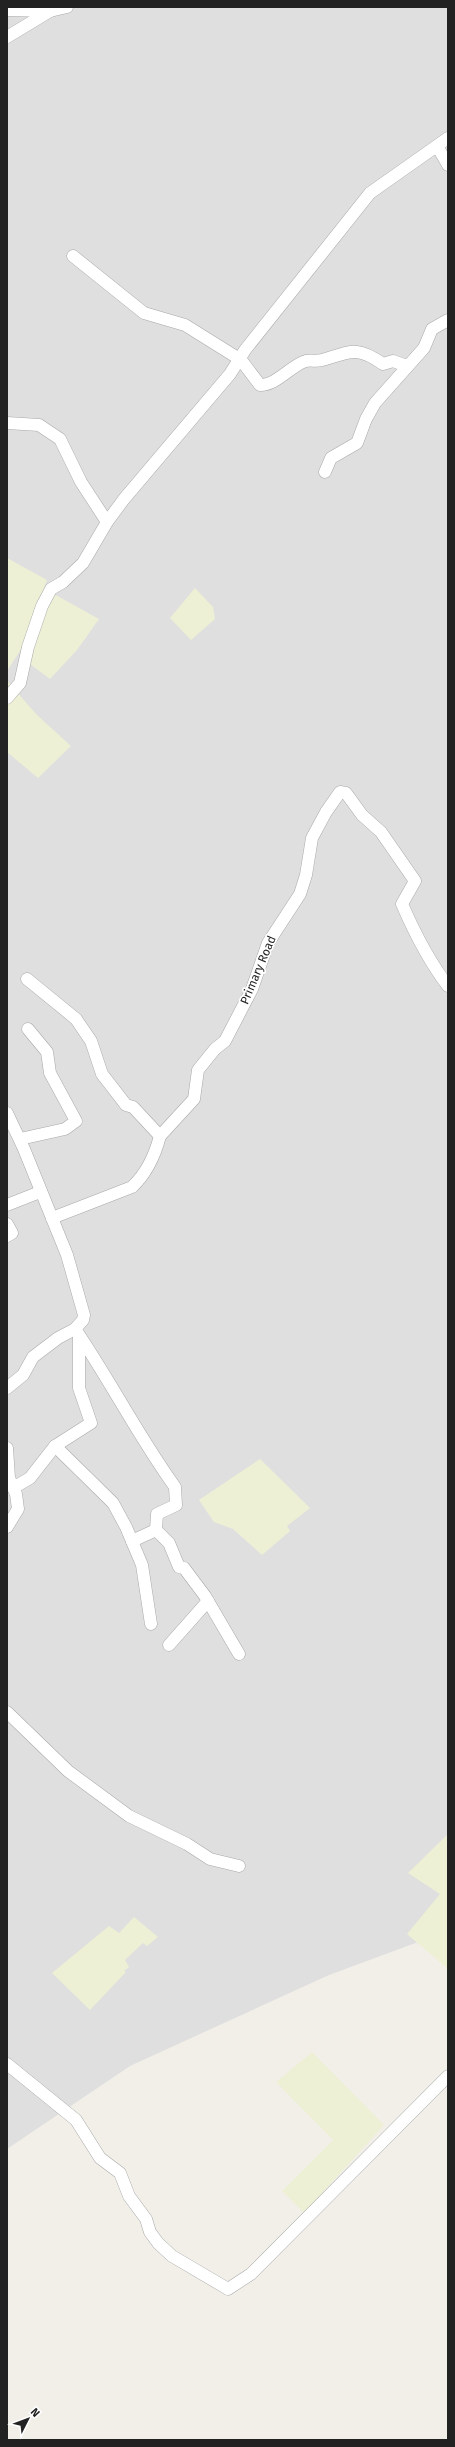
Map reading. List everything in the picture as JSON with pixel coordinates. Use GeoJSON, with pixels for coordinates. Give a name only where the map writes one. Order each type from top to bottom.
{"type":"FeatureCollection","features":[{"type":"Feature","properties":{"kind":"street"},"geometry":{"type":"LineString","coordinates":[[7,10],[50,11],[67,7]]}},
{"type":"Feature","properties":{"kind":"street"},"geometry":{"type":"LineString","coordinates":[[7,37],[50,11]]}},
{"type":"Feature","properties":{"kind":"street"},"geometry":{"type":"LineString","coordinates":[[7,698],[20,683],[28,647],[42,606],[51,589],[63,582],[83,563],[106,522],[240,360],[245,350],[370,193],[448,138]]}},
{"type":"Feature","properties":{"kind":"street"},"geometry":{"type":"LineString","coordinates":[[437,146],[448,165]]}},
{"type":"Feature","properties":{"kind":"street"},"geometry":{"type":"LineString","coordinates":[[73,256],[144,313],[185,325],[240,360],[260,385],[270,383],[304,361],[323,360],[346,353],[369,354],[383,364],[393,361],[407,366]]}},
{"type":"Feature","properties":{"kind":"street"},"geometry":{"type":"LineString","coordinates":[[325,472],[331,458],[358,443],[370,410],[424,348],[432,329],[448,320]]}},
{"type":"Feature","properties":{"kind":"street"},"geometry":{"type":"LineString","coordinates":[[7,423],[39,425],[60,439],[81,482],[106,522]]}},
{"type":"Feature","properties":{"kind":"street","name":"Primary Road"},"geometry":{"type":"LineString","coordinates":[[160,1136],[194,1099],[198,1070],[214,1050],[225,1041],[252,990],[268,944],[300,894],[306,875],[312,838],[326,812],[340,792],[346,793],[362,815],[381,832],[415,881],[402,904],[430,963],[448,986]]}},
{"type":"Feature","properties":{"kind":"street"},"geometry":{"type":"LineString","coordinates":[[27,979],[76,1019],[91,1042],[102,1074],[126,1105],[133,1107],[160,1136],[151,1160],[141,1179],[132,1187],[52,1218]]}},
{"type":"Feature","properties":{"kind":"street"},"geometry":{"type":"LineString","coordinates":[[14,1134],[65,1129],[76,1121],[63,1093],[50,1073],[47,1052],[28,1030]]}},
{"type":"Feature","properties":{"kind":"street"},"geometry":{"type":"LineString","coordinates":[[7,1113],[14,1134],[67,1255],[84,1315],[77,1332],[79,1388],[91,1424],[77,1430],[55,1446],[30,1478],[13,1488]]}},
{"type":"Feature","properties":{"kind":"street"},"geometry":{"type":"LineString","coordinates":[[7,1205],[40,1192]]}},
{"type":"Feature","properties":{"kind":"street"},"geometry":{"type":"LineString","coordinates":[[7,1224],[12,1233],[7,1236]]}},
{"type":"Feature","properties":{"kind":"street"},"geometry":{"type":"LineString","coordinates":[[7,1388],[24,1375],[33,1357],[58,1338],[77,1332]]}},
{"type":"Feature","properties":{"kind":"street"},"geometry":{"type":"LineString","coordinates":[[77,1332],[109,1386],[175,1487],[176,1505],[157,1514],[156,1530],[169,1543],[179,1567],[184,1568],[208,1601],[239,1654]]}},
{"type":"Feature","properties":{"kind":"street"},"geometry":{"type":"LineString","coordinates":[[55,1446],[113,1503],[142,1565],[151,1624]]}},
{"type":"Feature","properties":{"kind":"street"},"geometry":{"type":"LineString","coordinates":[[7,1448],[9,1478],[18,1509],[7,1527]]}},
{"type":"Feature","properties":{"kind":"street"},"geometry":{"type":"LineString","coordinates":[[132,1541],[156,1530]]}},
{"type":"Feature","properties":{"kind":"street"},"geometry":{"type":"LineString","coordinates":[[169,1645],[208,1601]]}},
{"type":"Feature","properties":{"kind":"street"},"geometry":{"type":"LineString","coordinates":[[7,1712],[68,1771],[129,1816],[187,1844],[210,1859],[239,1866]]}},
{"type":"Feature","properties":{"kind":"street"},"geometry":{"type":"LineString","coordinates":[[7,2064],[76,2120],[100,2158],[120,2173],[128,2196],[146,2219],[150,2232],[158,2243],[172,2256],[228,2289],[251,2274],[448,2076]]}},
{"type":"Feature","properties":{"kind":"shaded area"},"geometry":{"type":"Polygon","coordinates":[[[7,7],[448,7],[448,1931],[329,1975],[130,2066],[7,2149],[7,7]]]}},
{"type":"Feature","properties":{"kind":"green space"},"geometry":{"type":"Polygon","coordinates":[[[7,558],[47,580],[22,648],[7,671],[7,558]]]}},
{"type":"Feature","properties":{"kind":"green space"},"geometry":{"type":"Polygon","coordinates":[[[195,588],[213,607],[215,619],[191,640],[170,618],[195,588]]]}},
{"type":"Feature","properties":{"kind":"green space"},"geometry":{"type":"Polygon","coordinates":[[[52,593],[99,619],[77,650],[50,679],[22,658],[52,593]]]}},
{"type":"Feature","properties":{"kind":"green space"},"geometry":{"type":"Polygon","coordinates":[[[8,682],[37,715],[71,746],[38,778],[7,752],[8,682]]]}},
{"type":"Feature","properties":{"kind":"green space"},"geometry":{"type":"Polygon","coordinates":[[[260,1459],[310,1508],[287,1526],[290,1531],[262,1555],[233,1529],[214,1522],[199,1500],[260,1459]]]}},
{"type":"Feature","properties":{"kind":"green space"},"geometry":{"type":"Polygon","coordinates":[[[448,1834],[447,1968],[407,1934],[440,1894],[408,1873],[448,1834]]]}},
{"type":"Feature","properties":{"kind":"green space"},"geometry":{"type":"Polygon","coordinates":[[[134,1917],[158,1937],[147,1946],[143,1943],[125,1960],[129,1967],[124,1971],[126,1972],[90,2010],[52,1973],[109,1926],[119,1933],[134,1917]]]}},
{"type":"Feature","properties":{"kind":"green space"},"geometry":{"type":"Polygon","coordinates":[[[312,2052],[384,2125],[304,2213],[282,2191],[333,2140],[276,2082],[312,2052]]]}}]}
